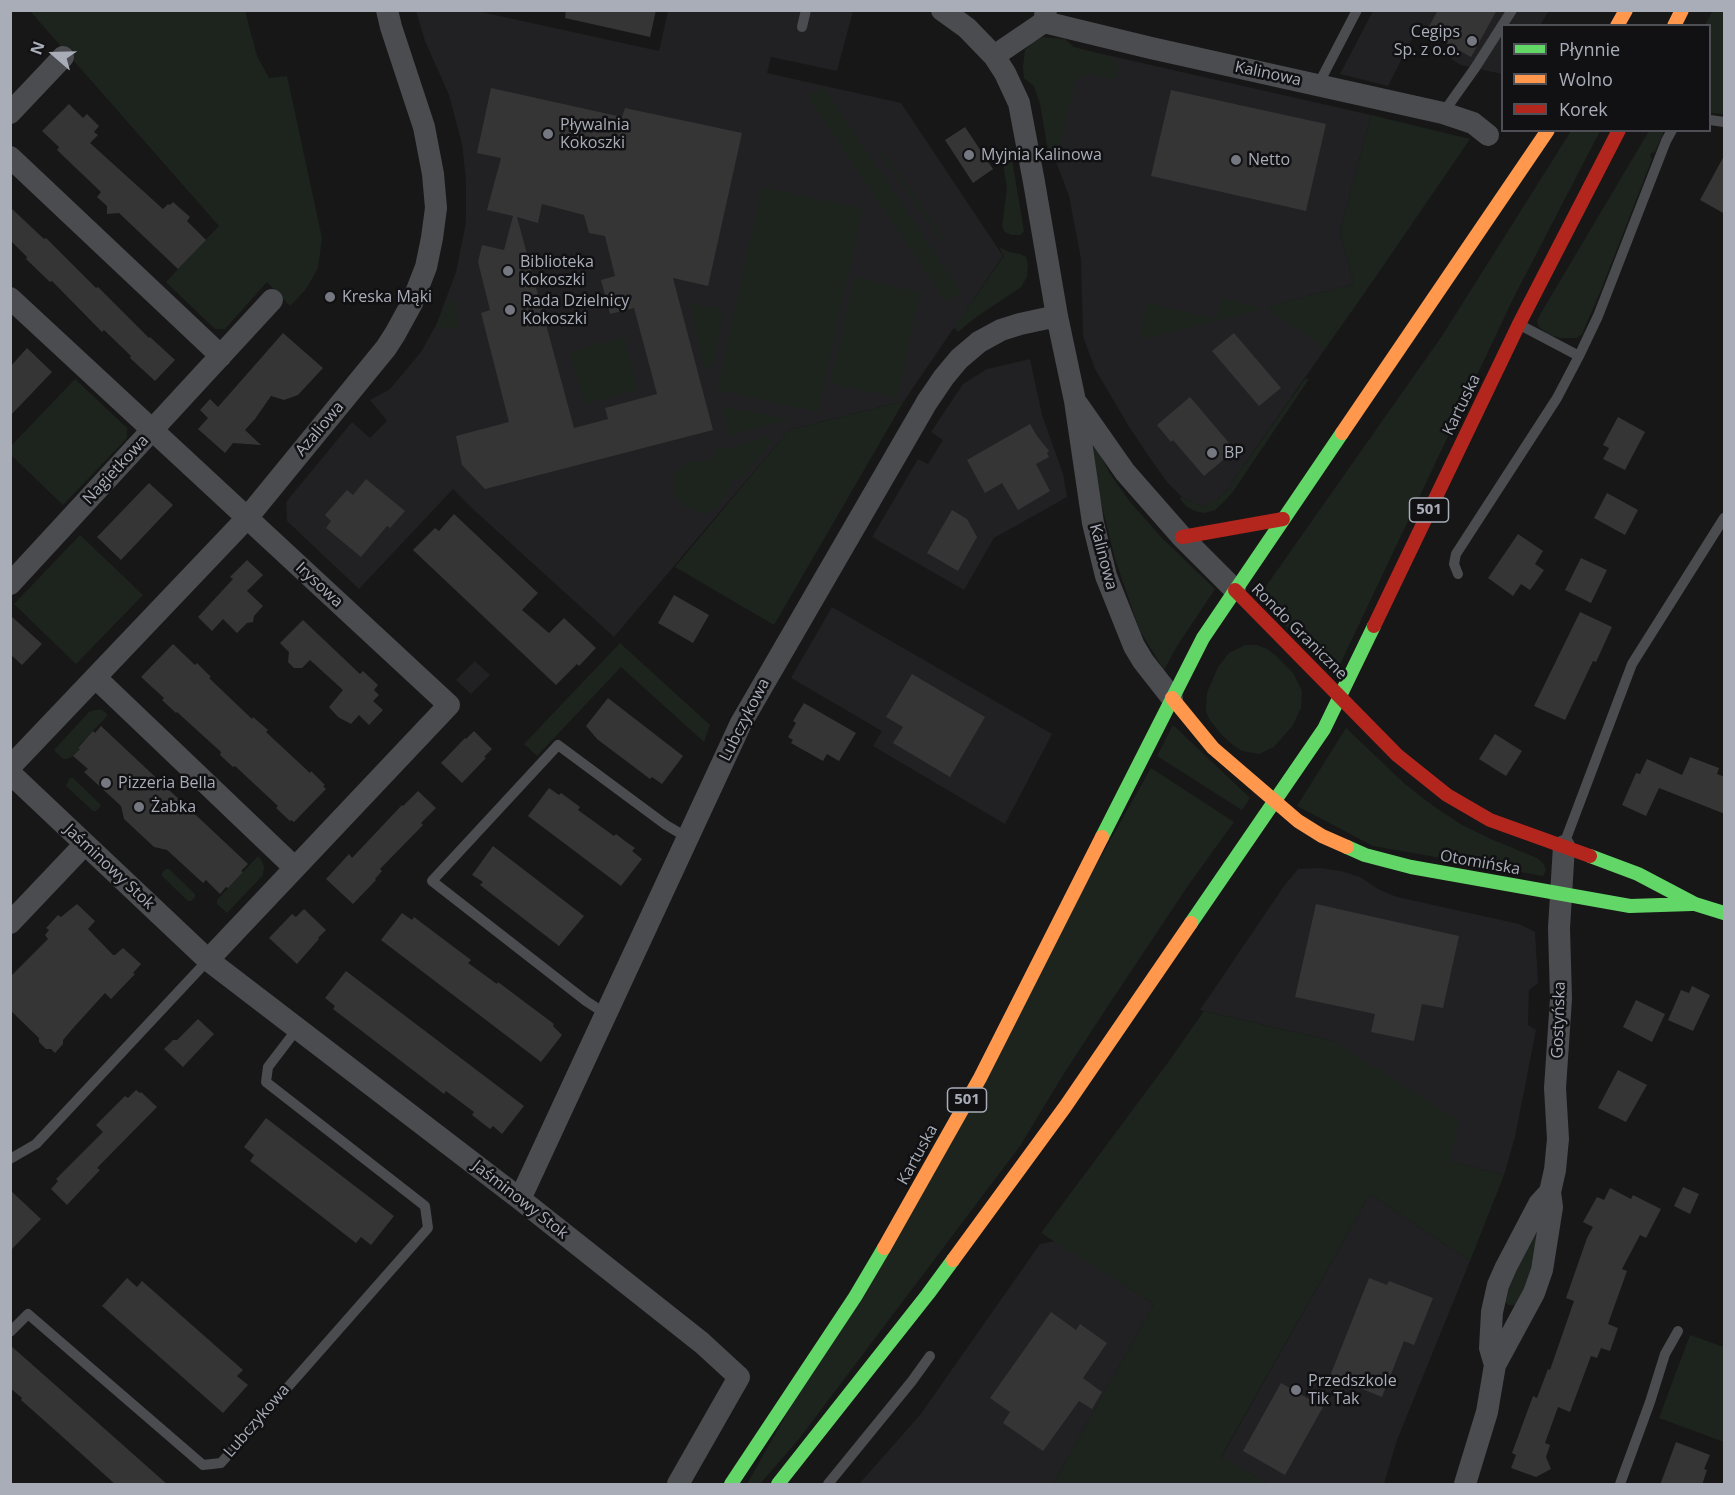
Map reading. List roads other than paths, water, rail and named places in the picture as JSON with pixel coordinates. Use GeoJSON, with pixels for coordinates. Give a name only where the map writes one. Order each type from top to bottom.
{"type":"FeatureCollection","features":[{"type":"Feature","properties":{"kind":"main road"},"geometry":{"type":"LineString","coordinates":[[1618,24],[1626,10]]}},
{"type":"Feature","properties":{"kind":"main road"},"geometry":{"type":"LineString","coordinates":[[1675,24],[1682,10]]}},
{"type":"Feature","properties":{"kind":"main road","name":"501"},"geometry":{"type":"LineString","coordinates":[[1235,590],[1547,132]]}},
{"type":"Feature","properties":{"kind":"main road","name":"Kartuska"},"geometry":{"type":"LineString","coordinates":[[1339,696],[1519,324],[1618,132]]}},
{"type":"Feature","properties":{"kind":"main road"},"geometry":{"type":"LineString","coordinates":[[1182,537],[1283,519]]}},
{"type":"Feature","properties":{"kind":"main road","name":"Rondo Graniczne"},"geometry":{"type":"LineString","coordinates":[[1172,698],[1203,638],[1235,590],[1339,696],[1324,729],[1274,801]]}},
{"type":"Feature","properties":{"kind":"main road","name":"Otomińska"},"geometry":{"type":"LineString","coordinates":[[1339,696],[1397,755],[1447,795],[1490,820],[1638,874],[1695,904],[1725,913]]}},
{"type":"Feature","properties":{"kind":"main road"},"geometry":{"type":"LineString","coordinates":[[1172,698],[1213,748],[1274,801]]}},
{"type":"Feature","properties":{"kind":"main road","name":"Kartuska"},"geometry":{"type":"LineString","coordinates":[[731,1485],[855,1297],[980,1078],[1172,698]]}},
{"type":"Feature","properties":{"kind":"main road","name":"501"},"geometry":{"type":"LineString","coordinates":[[778,1485],[928,1293],[1065,1107],[1274,801]]}},
{"type":"Feature","properties":{"kind":"main road","name":"Otomińska"},"geometry":{"type":"LineString","coordinates":[[1274,801],[1298,821],[1322,836],[1365,855],[1411,867],[1630,906],[1695,904]]}},
{"type":"Feature","properties":{"kind":"street","name":"Azaliowa"},"geometry":{"type":"LineString","coordinates":[[10,767],[246,518],[386,348],[412,303],[426,267],[436,208],[434,174],[423,128],[387,10]]}},
{"type":"Feature","properties":{"kind":"street","name":"Kalinowa"},"geometry":{"type":"LineString","coordinates":[[942,10],[967,28],[994,56],[1019,103],[1057,316],[1076,401],[1093,523],[1106,576],[1134,646],[1172,698]]}},
{"type":"Feature","properties":{"kind":"street","name":"Kalinowa"},"geometry":{"type":"LineString","coordinates":[[1045,16],[1150,48],[1443,113],[1473,123],[1488,135]]}},
{"type":"Feature","properties":{"kind":"street"},"geometry":{"type":"LineString","coordinates":[[994,56],[1045,16]]}},
{"type":"Feature","properties":{"kind":"street"},"geometry":{"type":"LineString","coordinates":[[10,113],[63,57]]}},
{"type":"Feature","properties":{"kind":"street"},"geometry":{"type":"LineString","coordinates":[[10,157],[221,356]]}},
{"type":"Feature","properties":{"kind":"street","name":"Nagietkowa"},"geometry":{"type":"LineString","coordinates":[[10,584],[272,300]]}},
{"type":"Feature","properties":{"kind":"street","name":"Irysowa"},"geometry":{"type":"LineString","coordinates":[[15,312],[153,429],[449,705],[208,960]]}},
{"type":"Feature","properties":{"kind":"street","name":"Lubczykowa"},"geometry":{"type":"LineString","coordinates":[[520,1199],[741,723],[927,402],[959,359],[979,342],[1001,330],[1057,316]]}},
{"type":"Feature","properties":{"kind":"street","name":"Kalinowa"},"geometry":{"type":"LineString","coordinates":[[1076,401],[1125,472],[1182,537],[1235,590]]}},
{"type":"Feature","properties":{"kind":"street"},"geometry":{"type":"LineString","coordinates":[[96,678],[295,868]]}},
{"type":"Feature","properties":{"kind":"street","name":"Jaśminowy Stok"},"geometry":{"type":"LineString","coordinates":[[10,773],[208,960],[520,1199],[702,1343],[739,1377],[678,1485]]}},
{"type":"Feature","properties":{"kind":"street"},"geometry":{"type":"LineString","coordinates":[[10,923],[85,844]]}},
{"type":"Feature","properties":{"kind":"street","name":"Gostyńska"},"geometry":{"type":"LineString","coordinates":[[1468,1484],[1487,1412],[1495,1365],[1534,1293],[1539,1278],[1552,1207],[1550,1192],[1558,1139],[1555,1088],[1560,1011],[1559,928],[1564,846]]}},
{"type":"Feature","properties":{"kind":"street","name":"Gostyńska"},"geometry":{"type":"LineString","coordinates":[[1495,1365],[1490,1348],[1492,1312],[1498,1285],[1539,1204],[1550,1192]]}},
{"type":"Feature","properties":{"kind":"lane"},"geometry":{"type":"LineString","coordinates":[[802,27],[806,10]]}},
{"type":"Feature","properties":{"kind":"lane"},"geometry":{"type":"LineString","coordinates":[[1318,85],[1357,10]]}},
{"type":"Feature","properties":{"kind":"lane"},"geometry":{"type":"LineString","coordinates":[[1503,24],[1512,10]]}},
{"type":"Feature","properties":{"kind":"lane"},"geometry":{"type":"LineString","coordinates":[[1443,113],[1501,27]]}},
{"type":"Feature","properties":{"kind":"lane"},"geometry":{"type":"LineString","coordinates":[[1458,574],[1454,564],[1456,554],[1557,398],[1580,356],[1598,316],[1665,141],[1671,132]]}},
{"type":"Feature","properties":{"kind":"lane"},"geometry":{"type":"LineString","coordinates":[[1519,324],[1580,356]]}},
{"type":"Feature","properties":{"kind":"lane"},"geometry":{"type":"LineString","coordinates":[[1564,846],[1632,664],[1725,518]]}},
{"type":"Feature","properties":{"kind":"lane"},"geometry":{"type":"LineString","coordinates":[[606,1014],[586,1001],[432,881],[558,745],[666,825],[688,838]]}},
{"type":"Feature","properties":{"kind":"lane"},"geometry":{"type":"LineString","coordinates":[[10,1158],[36,1144],[208,960]]}},
{"type":"Feature","properties":{"kind":"lane","name":"Lubczykowa"},"geometry":{"type":"LineString","coordinates":[[10,1332],[28,1314],[203,1465],[221,1463],[428,1228],[425,1206],[266,1082],[268,1067],[297,1029]]}},
{"type":"Feature","properties":{"kind":"lane"},"geometry":{"type":"LineString","coordinates":[[1620,1485],[1665,1354],[1678,1331]]}},
{"type":"Feature","properties":{"kind":"lane"},"geometry":{"type":"LineString","coordinates":[[828,1485],[912,1382],[930,1356]]}},
{"type":"Feature","properties":{"kind":"place","name":"Cegips Sp. z o.o."},"geometry":{"type":"Point","coordinates":[1472,41]}},
{"type":"Feature","properties":{"kind":"place","name":"Pływalnia Kokoszki"},"geometry":{"type":"Point","coordinates":[548,134]}},
{"type":"Feature","properties":{"kind":"place","name":"Myjnia Kalinowa"},"geometry":{"type":"Point","coordinates":[969,155]}},
{"type":"Feature","properties":{"kind":"place","name":"Netto"},"geometry":{"type":"Point","coordinates":[1236,160]}},
{"type":"Feature","properties":{"kind":"place","name":"Biblioteka Kokoszki"},"geometry":{"type":"Point","coordinates":[508,271]}},
{"type":"Feature","properties":{"kind":"place","name":"Kreska Mąki"},"geometry":{"type":"Point","coordinates":[330,297]}},
{"type":"Feature","properties":{"kind":"place","name":"Rada Dzielnicy Kokoszki"},"geometry":{"type":"Point","coordinates":[510,310]}},
{"type":"Feature","properties":{"kind":"place","name":"BP"},"geometry":{"type":"Point","coordinates":[1212,453]}},
{"type":"Feature","properties":{"kind":"place","name":"Pizzeria Bella"},"geometry":{"type":"Point","coordinates":[106,783]}},
{"type":"Feature","properties":{"kind":"place","name":"Żabka"},"geometry":{"type":"Point","coordinates":[139,807]}},
{"type":"Feature","properties":{"kind":"place","name":"Przedszkole Tik Tak"},"geometry":{"type":"Point","coordinates":[1296,1390]}}]}
